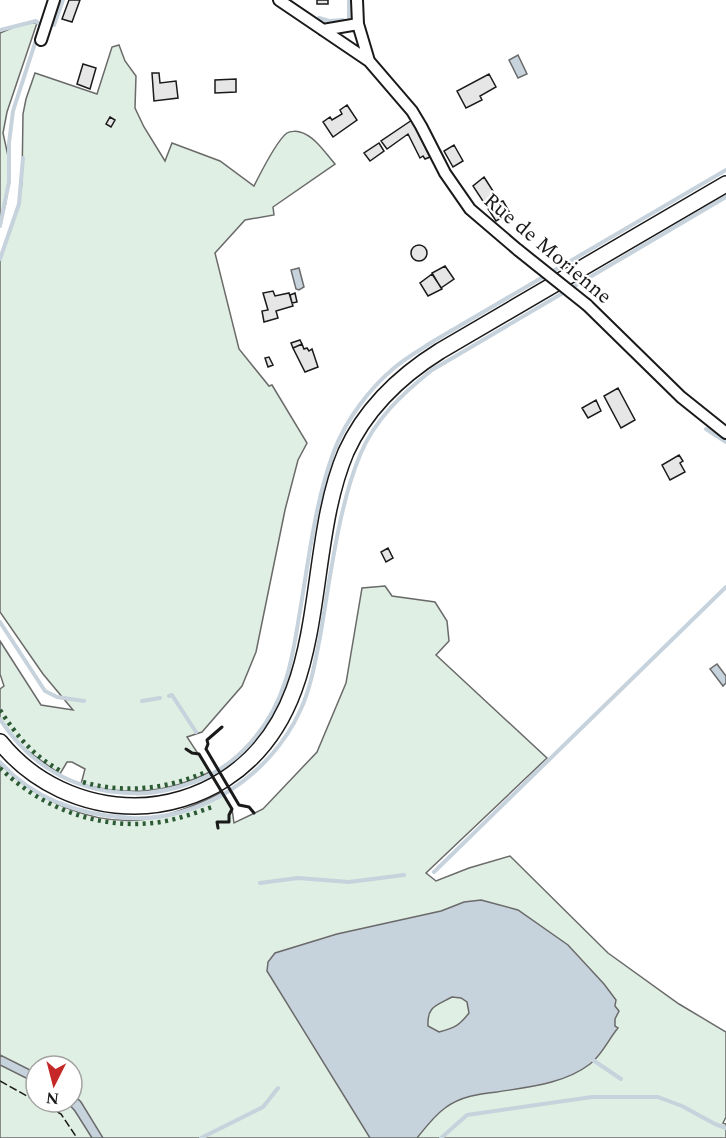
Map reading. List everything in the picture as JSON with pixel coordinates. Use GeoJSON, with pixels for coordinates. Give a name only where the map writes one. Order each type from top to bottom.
{"type":"FeatureCollection","features":[{"type":"Feature","properties":{"kind":"main road"},"geometry":{"type":"LineString","coordinates":[[0,742],[32,773],[55,787],[91,801],[122,806],[157,804],[188,797],[217,784],[244,765],[276,729],[294,693],[306,644],[338,476],[353,438],[383,396],[409,372],[440,351],[726,184]]}},
{"type":"Feature","properties":{"kind":"street"},"geometry":{"type":"LineString","coordinates":[[41,40],[54,0]]}},
{"type":"Feature","properties":{"kind":"street"},"geometry":{"type":"LineString","coordinates":[[279,0],[369,61]]}},
{"type":"Feature","properties":{"kind":"street","name":"Rue de Morienne"},"geometry":{"type":"LineString","coordinates":[[357,0],[358,24],[369,61],[412,111],[448,180],[473,213],[587,305],[681,397],[726,433]]}},
{"type":"Feature","properties":{"kind":"street"},"geometry":{"type":"LineString","coordinates":[[323,30],[358,24]]}},
{"type":"Feature","properties":{"kind":"green space"},"geometry":{"type":"Polygon","coordinates":[[[37,23],[7,112],[3,133],[10,165],[6,202],[0,226],[0,33],[19,25],[37,23]]]}},
{"type":"Feature","properties":{"kind":"green space"},"geometry":{"type":"Polygon","coordinates":[[[119,45],[125,61],[136,76],[135,108],[165,161],[172,143],[220,161],[254,186],[278,143],[287,133],[295,131],[311,137],[335,164],[273,207],[274,215],[245,220],[215,253],[239,349],[269,386],[272,385],[307,443],[298,460],[285,510],[256,652],[242,686],[202,732],[187,737],[210,772],[178,785],[146,791],[114,790],[81,784],[85,769],[72,762],[67,762],[60,774],[22,747],[0,718],[0,689],[4,686],[0,674],[0,641],[41,705],[73,710],[43,674],[0,612],[0,259],[19,204],[22,182],[23,114],[35,73],[97,94],[112,47],[119,45]]]}},
{"type":"Feature","properties":{"kind":"green space"},"geometry":{"type":"Polygon","coordinates":[[[385,586],[392,596],[435,602],[447,621],[449,641],[436,655],[547,758],[426,873],[436,881],[510,856],[608,953],[679,1004],[726,1032],[726,1117],[723,1123],[726,1124],[726,1138],[0,1138],[0,762],[14,776],[48,799],[87,815],[107,819],[147,819],[166,815],[222,792],[232,809],[234,823],[263,809],[317,752],[346,683],[362,588],[385,586]]]}},
{"type":"Feature","properties":{"kind":"shaded area"},"geometry":{"type":"Polygon","coordinates":[[[518,55],[527,74],[518,78],[509,60],[518,55]]]}},
{"type":"Feature","properties":{"kind":"shaded area"},"geometry":{"type":"Polygon","coordinates":[[[299,268],[304,287],[299,290],[296,289],[291,270],[299,268]]]}},
{"type":"Feature","properties":{"kind":"shaded area"},"geometry":{"type":"Polygon","coordinates":[[[717,664],[726,676],[726,683],[723,686],[710,669],[717,664]]]}},
{"type":"Feature","properties":{"kind":"shaded area"},"geometry":{"type":"Polygon","coordinates":[[[481,900],[518,910],[568,945],[616,1000],[615,1006],[619,1011],[615,1019],[615,1026],[618,1028],[590,1064],[569,1076],[545,1084],[464,1098],[445,1108],[417,1138],[370,1138],[267,971],[268,962],[275,953],[337,934],[441,911],[464,902],[481,900]],[[452,997],[434,1007],[429,1014],[428,1026],[439,1032],[459,1024],[469,1013],[467,1002],[461,998],[452,997]]]}},
{"type":"Feature","properties":{"kind":"shaded area"},"geometry":{"type":"Polygon","coordinates":[[[0,1055],[24,1067],[24,1077],[0,1065],[0,1055]]]}},
{"type":"Feature","properties":{"kind":"shaded area"},"geometry":{"type":"Polygon","coordinates":[[[84,1107],[103,1138],[92,1138],[77,1114],[84,1114],[84,1107]]]}},
{"type":"Feature","properties":{"kind":"building"},"geometry":{"type":"Polygon","coordinates":[[[69,0],[80,0],[72,22],[62,19],[69,0]]]}},
{"type":"Feature","properties":{"kind":"building"},"geometry":{"type":"Polygon","coordinates":[[[317,0],[328,0],[328,4],[317,4],[317,0]]]}},
{"type":"Feature","properties":{"kind":"building"},"geometry":{"type":"Polygon","coordinates":[[[83,64],[96,68],[90,89],[77,84],[83,64]]]}},
{"type":"Feature","properties":{"kind":"building"},"geometry":{"type":"Polygon","coordinates":[[[152,73],[159,73],[160,83],[176,81],[178,98],[154,101],[152,73]]]}},
{"type":"Feature","properties":{"kind":"building"},"geometry":{"type":"Polygon","coordinates":[[[489,74],[496,87],[480,96],[482,100],[466,108],[457,91],[489,74]]]}},
{"type":"Feature","properties":{"kind":"building"},"geometry":{"type":"Polygon","coordinates":[[[236,79],[236,92],[215,93],[215,80],[236,79]]]}},
{"type":"Feature","properties":{"kind":"building"},"geometry":{"type":"Polygon","coordinates":[[[347,105],[357,120],[333,137],[323,122],[330,117],[332,120],[342,114],[340,110],[347,105]]]}},
{"type":"Feature","properties":{"kind":"building"},"geometry":{"type":"Polygon","coordinates":[[[110,117],[115,120],[111,127],[106,124],[110,117]]]}},
{"type":"Feature","properties":{"kind":"building"},"geometry":{"type":"Polygon","coordinates":[[[412,120],[430,157],[420,158],[408,134],[387,149],[381,141],[412,120]]]}},
{"type":"Feature","properties":{"kind":"building"},"geometry":{"type":"Polygon","coordinates":[[[379,143],[384,151],[370,161],[364,153],[379,143]]]}},
{"type":"Feature","properties":{"kind":"building"},"geometry":{"type":"Polygon","coordinates":[[[454,145],[463,161],[453,167],[444,151],[454,145]]]}},
{"type":"Feature","properties":{"kind":"building"},"geometry":{"type":"Polygon","coordinates":[[[484,177],[510,213],[496,221],[473,186],[484,177]]]}},
{"type":"Feature","properties":{"kind":"building"},"geometry":{"type":"Polygon","coordinates":[[[419,245],[427,253],[419,261],[411,253],[419,245]]]}},
{"type":"Feature","properties":{"kind":"building"},"geometry":{"type":"Polygon","coordinates":[[[445,266],[454,279],[441,288],[432,273],[445,266]]]}},
{"type":"Feature","properties":{"kind":"building"},"geometry":{"type":"Polygon","coordinates":[[[432,274],[442,289],[428,296],[420,283],[432,274]]]}},
{"type":"Feature","properties":{"kind":"building"},"geometry":{"type":"Polygon","coordinates":[[[273,291],[275,296],[289,293],[293,306],[276,311],[278,318],[264,322],[262,311],[268,310],[263,293],[273,291]]]}},
{"type":"Feature","properties":{"kind":"building"},"geometry":{"type":"Polygon","coordinates":[[[295,293],[297,302],[292,303],[290,295],[295,293]]]}},
{"type":"Feature","properties":{"kind":"building"},"geometry":{"type":"Polygon","coordinates":[[[300,340],[302,344],[293,348],[291,343],[300,340]]]}},
{"type":"Feature","properties":{"kind":"building"},"geometry":{"type":"Polygon","coordinates":[[[302,344],[304,349],[307,348],[309,351],[312,349],[318,367],[305,372],[293,348],[302,344]]]}},
{"type":"Feature","properties":{"kind":"building"},"geometry":{"type":"Polygon","coordinates":[[[269,357],[273,365],[268,367],[265,358],[269,357]]]}},
{"type":"Feature","properties":{"kind":"building"},"geometry":{"type":"Polygon","coordinates":[[[618,388],[635,420],[621,428],[604,396],[618,388]]]}},
{"type":"Feature","properties":{"kind":"building"},"geometry":{"type":"Polygon","coordinates":[[[596,400],[601,411],[588,418],[582,408],[596,400]]]}},
{"type":"Feature","properties":{"kind":"building"},"geometry":{"type":"Polygon","coordinates":[[[679,455],[685,472],[670,480],[662,465],[679,455]]]}},
{"type":"Feature","properties":{"kind":"building"},"geometry":{"type":"Polygon","coordinates":[[[388,548],[393,558],[386,562],[381,552],[388,548]]]}},
{"type":"Feature","properties":{"kind":"waterway"},"geometry":{"type":"LineString","coordinates":[[54,25],[63,0]]}},
{"type":"Feature","properties":{"kind":"waterway"},"geometry":{"type":"LineString","coordinates":[[349,0],[349,17]]}},
{"type":"Feature","properties":{"kind":"waterway"},"geometry":{"type":"LineString","coordinates":[[319,18],[329,21],[343,20]]}},
{"type":"Feature","properties":{"kind":"waterway"},"geometry":{"type":"LineString","coordinates":[[0,30],[36,21],[41,26],[39,29]]}},
{"type":"Feature","properties":{"kind":"waterway"},"geometry":{"type":"LineString","coordinates":[[0,226],[9,182],[9,143],[13,111],[37,37]]}},
{"type":"Feature","properties":{"kind":"waterway"},"geometry":{"type":"LineString","coordinates":[[0,259],[19,204],[23,158]]}},
{"type":"Feature","properties":{"kind":"waterway"},"geometry":{"type":"LineString","coordinates":[[0,719],[25,750],[39,762],[71,781],[108,791],[153,793],[170,790],[194,782],[225,766],[262,729],[279,698],[292,655],[313,530],[327,470],[345,428],[367,395],[408,357],[726,170]]}},
{"type":"Feature","properties":{"kind":"waterway"},"geometry":{"type":"LineString","coordinates":[[0,762],[28,786],[59,803],[94,813],[130,818],[169,815],[194,808],[229,791],[251,775],[287,735],[304,702],[320,637],[346,498],[360,455],[381,419],[410,388],[432,370],[726,197]]}},
{"type":"Feature","properties":{"kind":"waterway"},"geometry":{"type":"LineString","coordinates":[[706,429],[726,442]]}},
{"type":"Feature","properties":{"kind":"waterway"},"geometry":{"type":"LineString","coordinates":[[434,872],[726,587]]}},
{"type":"Feature","properties":{"kind":"waterway"},"geometry":{"type":"LineString","coordinates":[[0,622],[45,691],[57,697],[84,701]]}},
{"type":"Feature","properties":{"kind":"waterway"},"geometry":{"type":"LineString","coordinates":[[169,696],[172,695],[196,732]]}},
{"type":"Feature","properties":{"kind":"waterway"},"geometry":{"type":"LineString","coordinates":[[142,701],[160,698]]}},
{"type":"Feature","properties":{"kind":"waterway"},"geometry":{"type":"LineString","coordinates":[[260,883],[298,878],[349,882],[404,875]]}},
{"type":"Feature","properties":{"kind":"waterway"},"geometry":{"type":"LineString","coordinates":[[590,1058],[621,1079]]}},
{"type":"Feature","properties":{"kind":"waterway"},"geometry":{"type":"LineString","coordinates":[[201,1138],[263,1107],[278,1088]]}},
{"type":"Feature","properties":{"kind":"waterway"},"geometry":{"type":"LineString","coordinates":[[441,1138],[467,1115],[592,1097],[658,1097],[726,1128]]}},
{"type":"Feature","properties":{"kind":"hedge"},"geometry":{"type":"LineString","coordinates":[[0,710],[26,745],[61,771]]}},
{"type":"Feature","properties":{"kind":"hedge"},"geometry":{"type":"LineString","coordinates":[[0,768],[33,794],[51,804],[90,819],[132,824],[153,823],[215,806]]}},
{"type":"Feature","properties":{"kind":"hedge"},"geometry":{"type":"LineString","coordinates":[[83,782],[114,788],[145,788],[161,786],[206,772]]}},
{"type":"Feature","properties":{"kind":"fence"},"geometry":{"type":"LineString","coordinates":[[0,1081],[24,1094]]}},
{"type":"Feature","properties":{"kind":"fence"},"geometry":{"type":"LineString","coordinates":[[61,1114],[77,1138]]}},
{"type":"Feature","properties":{"kind":"wall"},"geometry":{"type":"LineString","coordinates":[[222,727],[207,740],[206,749],[239,805],[249,807],[254,813]]}},
{"type":"Feature","properties":{"kind":"wall"},"geometry":{"type":"LineString","coordinates":[[186,749],[199,754],[232,809],[229,822],[217,822],[218,828]]}}]}
